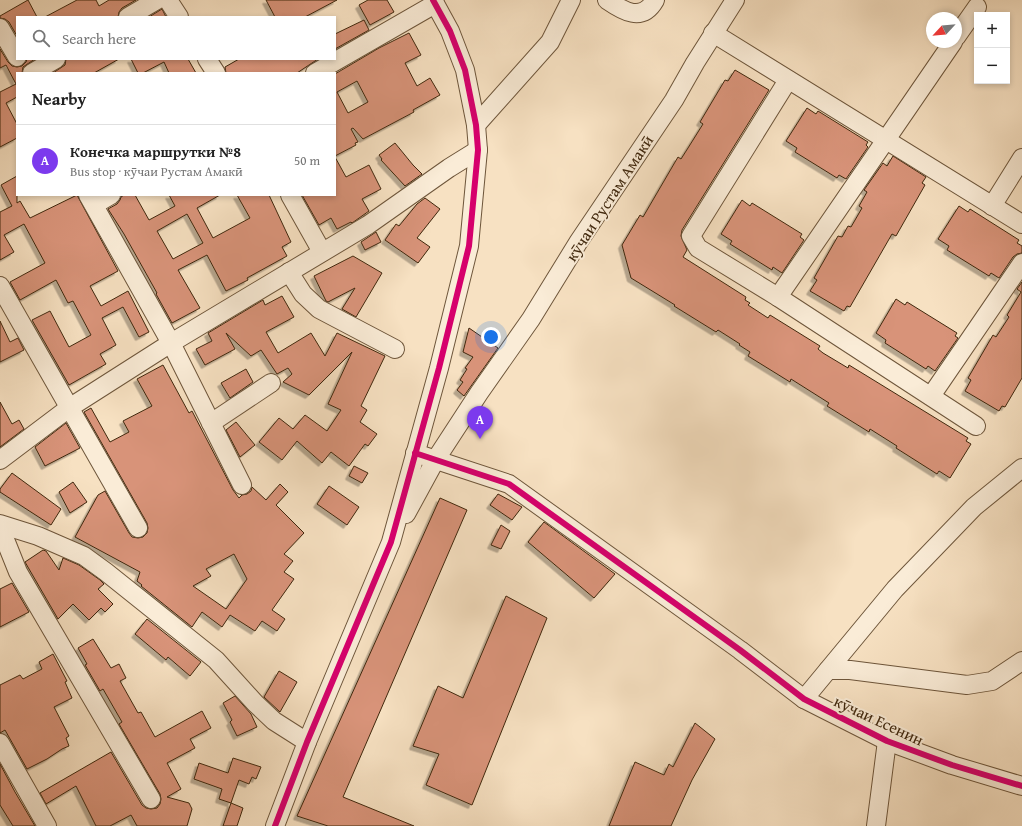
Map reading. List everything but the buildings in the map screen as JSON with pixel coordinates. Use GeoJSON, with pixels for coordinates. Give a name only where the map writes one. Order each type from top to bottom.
{"type":"FeatureCollection","features":[{"type":"Feature","properties":{"kind":"street"},"geometry":{"type":"LineString","coordinates":[[130,16],[157,0]]}},
{"type":"Feature","properties":{"kind":"street"},"geometry":{"type":"LineString","coordinates":[[168,0],[178,16]]}},
{"type":"Feature","properties":{"kind":"street"},"geometry":{"type":"LineString","coordinates":[[476,125],[550,42],[571,0]]}},
{"type":"Feature","properties":{"kind":"street"},"geometry":{"type":"LineString","coordinates":[[607,0],[624,11],[634,13],[643,12],[652,5],[655,0]]}},
{"type":"Feature","properties":{"kind":"street","name":"кӯчаи Рустам Амакӣ"},"geometry":{"type":"LineString","coordinates":[[391,542],[436,459],[479,393],[531,319],[580,241],[674,100],[713,33],[735,0]]}},
{"type":"Feature","properties":{"kind":"street"},"geometry":{"type":"LineString","coordinates":[[275,826],[307,742],[391,542],[448,331],[469,246],[478,150],[476,125],[465,70],[450,31],[434,2],[317,72]]}},
{"type":"Feature","properties":{"kind":"street"},"geometry":{"type":"LineString","coordinates":[[962,28],[977,7]]}},
{"type":"Feature","properties":{"kind":"street"},"geometry":{"type":"LineString","coordinates":[[0,28],[16,56]]}},
{"type":"Feature","properties":{"kind":"street"},"geometry":{"type":"LineString","coordinates":[[713,33],[1022,224]]}},
{"type":"Feature","properties":{"kind":"street"},"geometry":{"type":"LineString","coordinates":[[778,297],[948,48]]}},
{"type":"Feature","properties":{"kind":"street"},"geometry":{"type":"LineString","coordinates":[[18,60],[25,72]]}},
{"type":"Feature","properties":{"kind":"street"},"geometry":{"type":"LineString","coordinates":[[34,72],[54,60]]}},
{"type":"Feature","properties":{"kind":"street"},"geometry":{"type":"LineString","coordinates":[[208,60],[215,72]]}},
{"type":"Feature","properties":{"kind":"street"},"geometry":{"type":"LineString","coordinates":[[788,80],[691,236],[698,248],[778,297],[976,426]]}},
{"type":"Feature","properties":{"kind":"street"},"geometry":{"type":"LineString","coordinates":[[0,460],[69,408],[171,343],[368,225],[449,168],[478,150]]}},
{"type":"Feature","properties":{"kind":"street"},"geometry":{"type":"LineString","coordinates":[[992,206],[1022,158]]}},
{"type":"Feature","properties":{"kind":"street"},"geometry":{"type":"LineString","coordinates":[[107,196],[91,200],[171,343],[242,485]]}},
{"type":"Feature","properties":{"kind":"street"},"geometry":{"type":"LineString","coordinates":[[291,196],[322,252]]}},
{"type":"Feature","properties":{"kind":"street"},"geometry":{"type":"LineString","coordinates":[[931,396],[1022,263]]}},
{"type":"Feature","properties":{"kind":"street"},"geometry":{"type":"LineString","coordinates":[[289,272],[298,288],[319,309],[394,349]]}},
{"type":"Feature","properties":{"kind":"street"},"geometry":{"type":"LineString","coordinates":[[0,286],[138,528]]}},
{"type":"Feature","properties":{"kind":"street"},"geometry":{"type":"LineString","coordinates":[[211,423],[271,383]]}},
{"type":"Feature","properties":{"kind":"street","name":"кӯчаи Есенин"},"geometry":{"type":"LineString","coordinates":[[415,453],[509,484],[740,650],[804,699],[888,741],[952,765],[1022,786]]}},
{"type":"Feature","properties":{"kind":"street"},"geometry":{"type":"LineString","coordinates":[[804,699],[895,589],[974,506],[1022,468]]}},
{"type":"Feature","properties":{"kind":"street"},"geometry":{"type":"LineString","coordinates":[[0,524],[38,536],[84,556],[216,660],[255,703],[274,721],[307,742]]}},
{"type":"Feature","properties":{"kind":"street"},"geometry":{"type":"LineString","coordinates":[[0,527],[18,572],[151,799]]}},
{"type":"Feature","properties":{"kind":"street"},"geometry":{"type":"LineString","coordinates":[[828,670],[850,670],[967,685],[992,681],[1022,661]]}},
{"type":"Feature","properties":{"kind":"street"},"geometry":{"type":"LineString","coordinates":[[876,826],[888,741]]}},
{"type":"Feature","properties":{"kind":"street"},"geometry":{"type":"LineString","coordinates":[[0,743],[47,826]]}},
{"type":"Feature","properties":{"kind":"cycle path"},"geometry":{"type":"LineString","coordinates":[[275,826],[307,742],[391,542],[439,368],[469,246],[478,150],[476,125],[465,70],[450,31],[433,0]]}},
{"type":"Feature","properties":{"kind":"cycle path"},"geometry":{"type":"LineString","coordinates":[[415,453],[509,484],[740,650],[804,699],[887,741],[952,765],[1022,786]]}},
{"type":"Feature","properties":{"kind":"place","name":"Конечка маршрутки №8"},"geometry":{"type":"Point","coordinates":[480,439]}}]}
